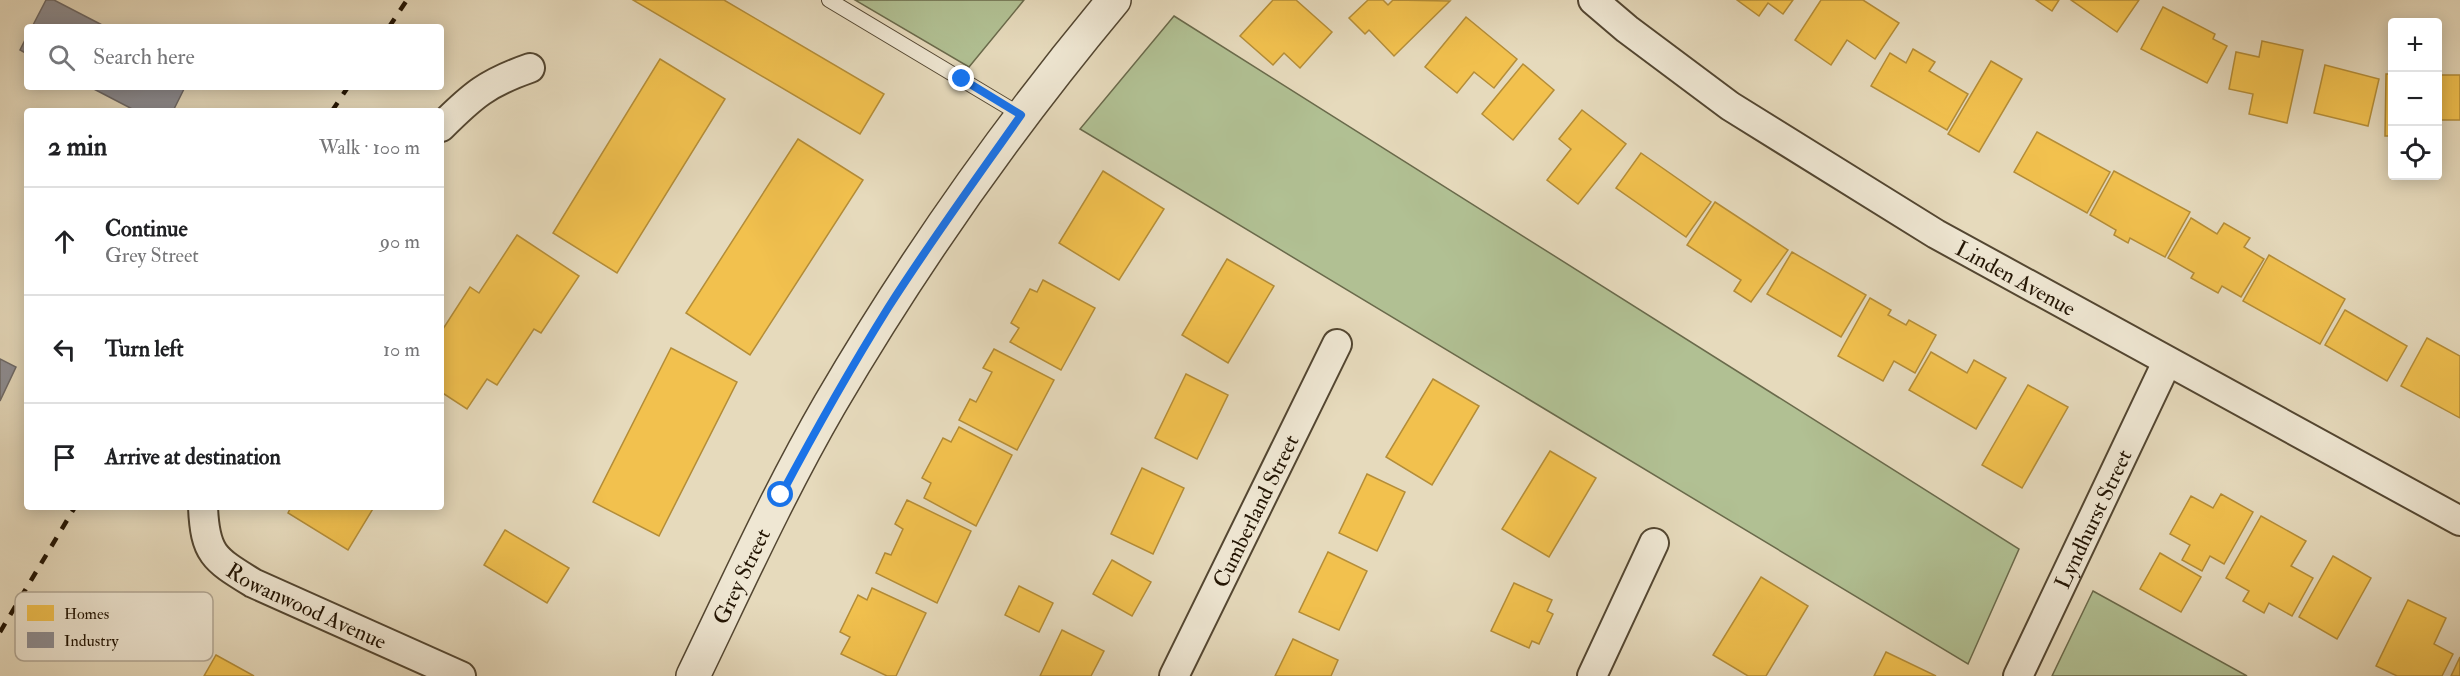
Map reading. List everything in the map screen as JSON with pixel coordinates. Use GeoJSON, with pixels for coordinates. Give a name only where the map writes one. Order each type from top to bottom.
{"type":"FeatureCollection","features":[{"type":"Feature","properties":{"kind":"street","name":"Grey Street"},"geometry":{"type":"LineString","coordinates":[[693,676],[781,495],[829,406],[895,297],[1021,115],[1114,0]]}},
{"type":"Feature","properties":{"kind":"street","name":"Linden Avenue"},"geometry":{"type":"LineString","coordinates":[[1593,0],[1627,29],[1730,106],[1936,234],[2460,521]]}},
{"type":"Feature","properties":{"kind":"street"},"geometry":{"type":"LineString","coordinates":[[444,124],[473,95],[500,79],[530,68]]}},
{"type":"Feature","properties":{"kind":"street","name":"Cumberland Street"},"geometry":{"type":"LineString","coordinates":[[1174,676],[1337,344]]}},
{"type":"Feature","properties":{"kind":"street","name":"Lyndhurst Street"},"geometry":{"type":"LineString","coordinates":[[2018,676],[2167,362]]}},
{"type":"Feature","properties":{"kind":"street","name":"Rowanwood Avenue"},"geometry":{"type":"LineString","coordinates":[[204,518],[209,549],[225,565],[253,583],[461,676]]}},
{"type":"Feature","properties":{"kind":"street"},"geometry":{"type":"LineString","coordinates":[[1592,676],[1654,543]]}},
{"type":"Feature","properties":{"kind":"lane"},"geometry":{"type":"LineString","coordinates":[[829,0],[1021,115]]}},
{"type":"Feature","properties":{"kind":"green space"},"geometry":{"type":"Polygon","coordinates":[[[855,0],[1024,0],[969,67],[855,0]]]}},
{"type":"Feature","properties":{"kind":"green space"},"geometry":{"type":"Polygon","coordinates":[[[1174,16],[2019,549],[1968,664],[1080,129],[1174,16]]]}},
{"type":"Feature","properties":{"kind":"green space"},"geometry":{"type":"Polygon","coordinates":[[[2093,591],[2247,676],[2052,676],[2093,591]]]}},
{"type":"Feature","properties":{"kind":"building: Homes"},"geometry":{"type":"Polygon","coordinates":[[[633,0],[724,0],[884,94],[860,134],[633,0]]]}},
{"type":"Feature","properties":{"kind":"building: Homes"},"geometry":{"type":"Polygon","coordinates":[[[1273,0],[1296,0],[1332,32],[1300,68],[1284,53],[1273,65],[1240,36],[1273,0]]]}},
{"type":"Feature","properties":{"kind":"building: Homes"},"geometry":{"type":"Polygon","coordinates":[[[1368,0],[1383,0],[1388,5],[1393,0],[1450,1],[1394,56],[1369,30],[1365,34],[1349,18],[1368,0]]]}},
{"type":"Feature","properties":{"kind":"building: Homes"},"geometry":{"type":"Polygon","coordinates":[[[1737,0],[1793,0],[1783,14],[1768,3],[1759,16],[1737,0]]]}},
{"type":"Feature","properties":{"kind":"building: Homes"},"geometry":{"type":"Polygon","coordinates":[[[1821,0],[1863,0],[1899,23],[1875,59],[1847,40],[1831,65],[1795,40],[1821,0]]]}},
{"type":"Feature","properties":{"kind":"building: Homes"},"geometry":{"type":"Polygon","coordinates":[[[2036,0],[2059,0],[2052,11],[2036,0]]]}},
{"type":"Feature","properties":{"kind":"building: Homes"},"geometry":{"type":"Polygon","coordinates":[[[2071,0],[2139,0],[2117,32],[2071,0]]]}},
{"type":"Feature","properties":{"kind":"building: Homes"},"geometry":{"type":"Polygon","coordinates":[[[2163,7],[2215,34],[2213,39],[2227,46],[2207,83],[2141,49],[2163,7]]]}},
{"type":"Feature","properties":{"kind":"building: Homes"},"geometry":{"type":"Polygon","coordinates":[[[1466,17],[1517,59],[1494,88],[1474,72],[1457,93],[1425,67],[1466,17]]]}},
{"type":"Feature","properties":{"kind":"building: Homes"},"geometry":{"type":"Polygon","coordinates":[[[2262,41],[2303,50],[2287,123],[2249,114],[2253,94],[2229,89],[2236,52],[2259,57],[2262,41]]]}},
{"type":"Feature","properties":{"kind":"building: Homes"},"geometry":{"type":"Polygon","coordinates":[[[1913,49],[1935,62],[1929,71],[1968,94],[1947,130],[1871,86],[1890,53],[1906,63],[1913,49]]]}},
{"type":"Feature","properties":{"kind":"building: Homes"},"geometry":{"type":"Polygon","coordinates":[[[660,59],[725,99],[617,273],[553,233],[660,59]]]}},
{"type":"Feature","properties":{"kind":"building: Homes"},"geometry":{"type":"Polygon","coordinates":[[[1991,61],[2022,79],[1979,152],[1948,134],[1991,61]]]}},
{"type":"Feature","properties":{"kind":"building: Homes"},"geometry":{"type":"Polygon","coordinates":[[[1523,64],[1554,90],[1513,140],[1482,114],[1523,64]]]}},
{"type":"Feature","properties":{"kind":"building: Homes"},"geometry":{"type":"Polygon","coordinates":[[[2325,65],[2379,79],[2368,126],[2314,113],[2325,65]]]}},
{"type":"Feature","properties":{"kind":"building: Homes"},"geometry":{"type":"Polygon","coordinates":[[[2386,74],[2388,74],[2388,136],[2385,136],[2386,74]]]}},
{"type":"Feature","properties":{"kind":"building: Homes"},"geometry":{"type":"Polygon","coordinates":[[[2442,75],[2460,75],[2460,120],[2442,120],[2442,75]]]}},
{"type":"Feature","properties":{"kind":"building: Homes"},"geometry":{"type":"Polygon","coordinates":[[[1582,110],[1626,144],[1578,204],[1547,180],[1571,149],[1559,139],[1582,110]]]}},
{"type":"Feature","properties":{"kind":"building: Homes"},"geometry":{"type":"Polygon","coordinates":[[[2037,132],[2110,172],[2087,213],[2014,172],[2037,132]]]}},
{"type":"Feature","properties":{"kind":"building: Homes"},"geometry":{"type":"Polygon","coordinates":[[[798,139],[863,180],[750,355],[686,313],[798,139]]]}},
{"type":"Feature","properties":{"kind":"building: Homes"},"geometry":{"type":"Polygon","coordinates":[[[1641,153],[1711,202],[1686,237],[1616,188],[1641,153]]]}},
{"type":"Feature","properties":{"kind":"building: Homes"},"geometry":{"type":"Polygon","coordinates":[[[1103,171],[1164,209],[1119,280],[1059,243],[1103,171]]]}},
{"type":"Feature","properties":{"kind":"building: Homes"},"geometry":{"type":"Polygon","coordinates":[[[2114,171],[2190,212],[2165,257],[2130,238],[2128,243],[2114,235],[2116,230],[2090,215],[2114,171]]]}},
{"type":"Feature","properties":{"kind":"building: Homes"},"geometry":{"type":"Polygon","coordinates":[[[1715,202],[1788,250],[1751,302],[1734,291],[1741,280],[1687,245],[1715,202]]]}},
{"type":"Feature","properties":{"kind":"building: Homes"},"geometry":{"type":"Polygon","coordinates":[[[2191,218],[2217,234],[2224,223],[2250,238],[2244,247],[2264,259],[2241,297],[2222,286],[2218,293],[2191,278],[2194,273],[2168,258],[2191,218]]]}},
{"type":"Feature","properties":{"kind":"building: Homes"},"geometry":{"type":"Polygon","coordinates":[[[517,235],[579,276],[541,333],[534,329],[497,385],[487,379],[467,409],[444,394],[444,327],[470,287],[479,293],[517,235]]]}},
{"type":"Feature","properties":{"kind":"building: Homes"},"geometry":{"type":"Polygon","coordinates":[[[1792,252],[1866,295],[1841,337],[1767,294],[1792,252]]]}},
{"type":"Feature","properties":{"kind":"building: Homes"},"geometry":{"type":"Polygon","coordinates":[[[2269,255],[2345,299],[2320,344],[2243,301],[2269,255]]]}},
{"type":"Feature","properties":{"kind":"building: Homes"},"geometry":{"type":"Polygon","coordinates":[[[1227,259],[1274,286],[1228,363],[1182,335],[1227,259]]]}},
{"type":"Feature","properties":{"kind":"building: Homes"},"geometry":{"type":"Polygon","coordinates":[[[1043,280],[1095,308],[1061,370],[1010,342],[1019,328],[1011,323],[1030,289],[1037,292],[1043,280]]]}},
{"type":"Feature","properties":{"kind":"building: Homes"},"geometry":{"type":"Polygon","coordinates":[[[1870,298],[1891,310],[1888,315],[1906,325],[1909,320],[1936,335],[1915,373],[1894,361],[1883,381],[1838,356],[1870,298]]]}},
{"type":"Feature","properties":{"kind":"building: Homes"},"geometry":{"type":"Polygon","coordinates":[[[2345,310],[2407,346],[2387,381],[2325,345],[2345,310]]]}},
{"type":"Feature","properties":{"kind":"building: Homes"},"geometry":{"type":"Polygon","coordinates":[[[2427,338],[2460,356],[2460,418],[2401,386],[2427,338]]]}},
{"type":"Feature","properties":{"kind":"building: Homes"},"geometry":{"type":"Polygon","coordinates":[[[671,348],[737,382],[659,536],[593,502],[671,348]]]}},
{"type":"Feature","properties":{"kind":"building: Homes"},"geometry":{"type":"Polygon","coordinates":[[[994,349],[1054,380],[1017,450],[959,420],[970,399],[976,402],[992,372],[983,368],[994,349]]]}},
{"type":"Feature","properties":{"kind":"building: Homes"},"geometry":{"type":"Polygon","coordinates":[[[1931,352],[1967,373],[1974,360],[2006,378],[1976,429],[1909,390],[1931,352]]]}},
{"type":"Feature","properties":{"kind":"building: Homes"},"geometry":{"type":"Polygon","coordinates":[[[1186,374],[1228,395],[1197,459],[1155,438],[1186,374]]]}},
{"type":"Feature","properties":{"kind":"building: Homes"},"geometry":{"type":"Polygon","coordinates":[[[1433,379],[1479,406],[1432,485],[1386,457],[1433,379]]]}},
{"type":"Feature","properties":{"kind":"building: Homes"},"geometry":{"type":"Polygon","coordinates":[[[2028,385],[2068,407],[2022,488],[1982,465],[2028,385]]]}},
{"type":"Feature","properties":{"kind":"building: Homes"},"geometry":{"type":"Polygon","coordinates":[[[959,427],[1012,455],[976,526],[924,498],[931,483],[922,478],[943,438],[951,442],[959,427]]]}},
{"type":"Feature","properties":{"kind":"building: Homes"},"geometry":{"type":"Polygon","coordinates":[[[1550,451],[1596,478],[1549,557],[1502,529],[1550,451]]]}},
{"type":"Feature","properties":{"kind":"building: Homes"},"geometry":{"type":"Polygon","coordinates":[[[1142,468],[1184,488],[1153,554],[1111,534],[1142,468]]]}},
{"type":"Feature","properties":{"kind":"building: Homes"},"geometry":{"type":"Polygon","coordinates":[[[1367,474],[1405,492],[1377,551],[1339,533],[1367,474]]]}},
{"type":"Feature","properties":{"kind":"building: Homes"},"geometry":{"type":"Polygon","coordinates":[[[2221,494],[2253,512],[2224,564],[2210,556],[2202,571],[2182,560],[2190,545],[2170,534],[2191,496],[2213,508],[2221,494]]]}},
{"type":"Feature","properties":{"kind":"building: Homes"},"geometry":{"type":"Polygon","coordinates":[[[907,500],[971,531],[937,603],[876,573],[885,553],[891,555],[903,529],[895,524],[907,500]]]}},
{"type":"Feature","properties":{"kind":"building: Homes"},"geometry":{"type":"Polygon","coordinates":[[[290,510],[372,510],[348,550],[288,513],[290,510]]]}},
{"type":"Feature","properties":{"kind":"building: Homes"},"geometry":{"type":"Polygon","coordinates":[[[2261,516],[2306,541],[2291,566],[2313,578],[2292,616],[2269,603],[2264,613],[2243,601],[2249,591],[2226,578],[2261,516]]]}},
{"type":"Feature","properties":{"kind":"building: Homes"},"geometry":{"type":"Polygon","coordinates":[[[505,530],[569,568],[547,603],[484,565],[505,530]]]}},
{"type":"Feature","properties":{"kind":"building: Homes"},"geometry":{"type":"Polygon","coordinates":[[[1328,552],[1367,571],[1339,630],[1299,612],[1328,552]]]}},
{"type":"Feature","properties":{"kind":"building: Homes"},"geometry":{"type":"Polygon","coordinates":[[[2160,553],[2201,577],[2181,612],[2140,589],[2160,553]]]}},
{"type":"Feature","properties":{"kind":"building: Homes"},"geometry":{"type":"Polygon","coordinates":[[[2333,556],[2371,578],[2337,639],[2299,617],[2333,556]]]}},
{"type":"Feature","properties":{"kind":"building: Homes"},"geometry":{"type":"Polygon","coordinates":[[[1112,560],[1151,582],[1132,616],[1093,594],[1112,560]]]}},
{"type":"Feature","properties":{"kind":"building: Homes"},"geometry":{"type":"Polygon","coordinates":[[[1761,577],[1808,606],[1766,676],[1748,676],[1713,655],[1761,577]]]}},
{"type":"Feature","properties":{"kind":"building: Homes"},"geometry":{"type":"Polygon","coordinates":[[[1514,583],[1552,600],[1547,611],[1553,614],[1539,644],[1532,641],[1529,648],[1491,631],[1514,583]]]}},
{"type":"Feature","properties":{"kind":"building: Homes"},"geometry":{"type":"Polygon","coordinates":[[[1019,586],[1053,603],[1039,632],[1005,615],[1019,586]]]}},
{"type":"Feature","properties":{"kind":"building: Homes"},"geometry":{"type":"Polygon","coordinates":[[[872,588],[926,613],[896,676],[887,676],[841,654],[850,637],[840,632],[858,595],[867,600],[872,588]]]}},
{"type":"Feature","properties":{"kind":"building: Homes"},"geometry":{"type":"Polygon","coordinates":[[[2408,600],[2446,618],[2434,644],[2453,654],[2442,676],[2397,676],[2376,666],[2408,600]]]}},
{"type":"Feature","properties":{"kind":"building: Homes"},"geometry":{"type":"Polygon","coordinates":[[[1062,630],[1104,651],[1091,676],[1040,676],[1062,630]]]}},
{"type":"Feature","properties":{"kind":"building: Homes"},"geometry":{"type":"Polygon","coordinates":[[[1293,639],[1338,660],[1331,676],[1275,676],[1293,639]]]}},
{"type":"Feature","properties":{"kind":"building: Homes"},"geometry":{"type":"Polygon","coordinates":[[[1886,652],[1936,676],[1874,676],[1886,652]]]}},
{"type":"Feature","properties":{"kind":"building: Homes"},"geometry":{"type":"Polygon","coordinates":[[[216,655],[254,676],[204,676],[216,655]]]}},
{"type":"Feature","properties":{"kind":"building: Homes"},"geometry":{"type":"Polygon","coordinates":[[[2460,657],[2460,676],[2451,676],[2460,657]]]}},
{"type":"Feature","properties":{"kind":"building: Industry"},"geometry":{"type":"Polygon","coordinates":[[[46,0],[54,0],[100,24],[34,24],[46,0]]]}},
{"type":"Feature","properties":{"kind":"building: Industry"},"geometry":{"type":"Polygon","coordinates":[[[96,90],[184,90],[174,108],[130,108],[96,90]]]}},
{"type":"Feature","properties":{"kind":"building: Industry"},"geometry":{"type":"Polygon","coordinates":[[[0,359],[16,367],[0,401],[0,359]]]}},
{"type":"Feature","properties":{"kind":"railway"},"geometry":{"type":"LineString","coordinates":[[391,24],[407,0]]}},
{"type":"Feature","properties":{"kind":"railway"},"geometry":{"type":"LineString","coordinates":[[334,108],[346,90]]}},
{"type":"Feature","properties":{"kind":"railway"},"geometry":{"type":"LineString","coordinates":[[24,592],[73,510]]}},
{"type":"Feature","properties":{"kind":"railway"},"geometry":{"type":"LineString","coordinates":[[0,632],[15,607]]}},
{"type":"Feature","properties":{"kind":"route"},"geometry":{"type":"LineString","coordinates":[[781,495],[829,406],[889,307],[952,212],[1021,115],[962,79]]}}]}
